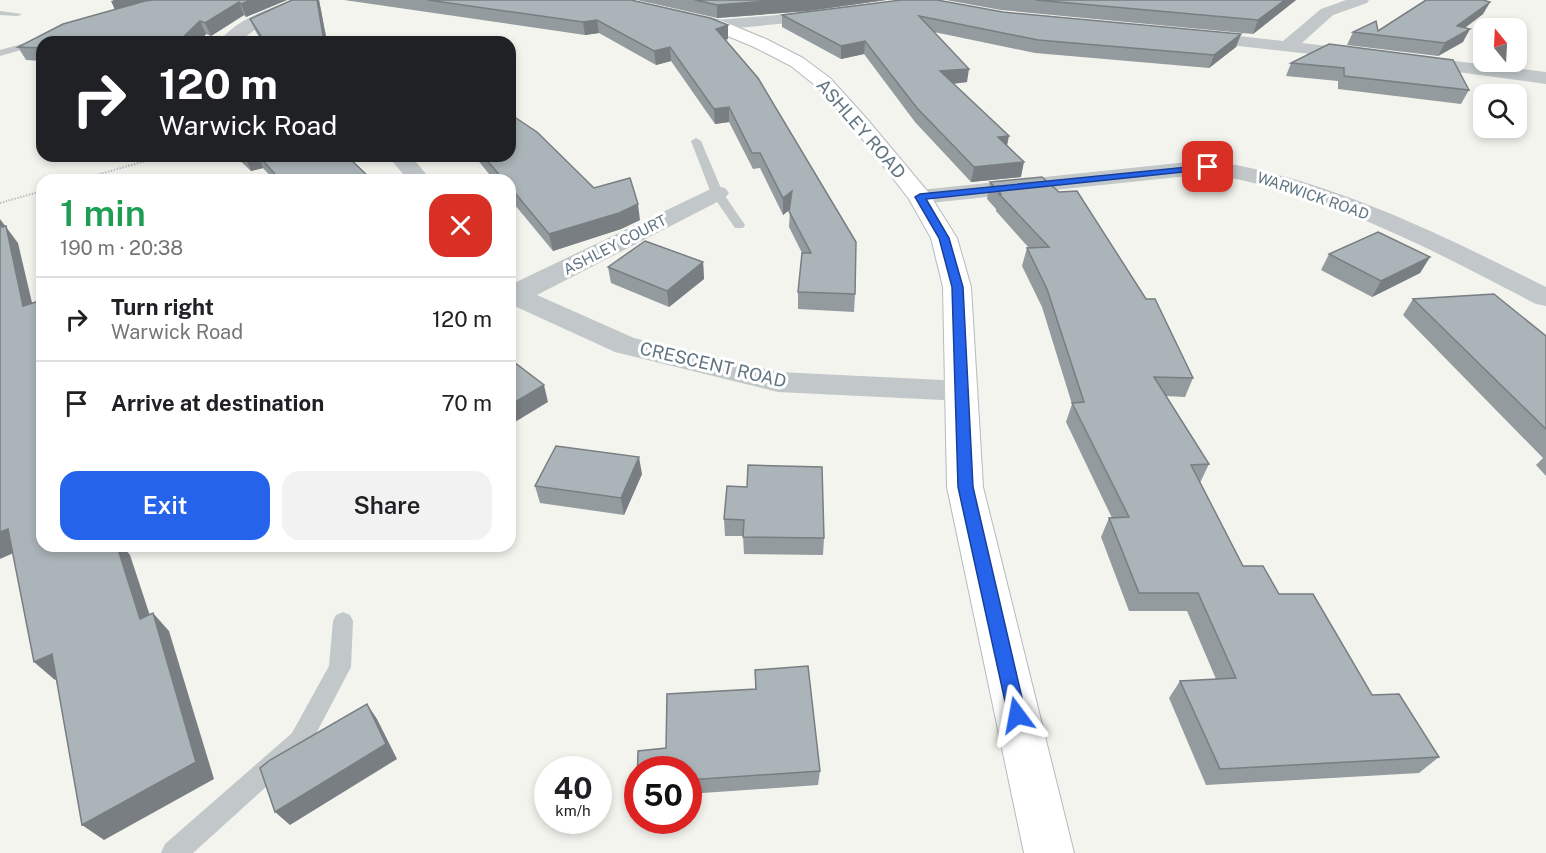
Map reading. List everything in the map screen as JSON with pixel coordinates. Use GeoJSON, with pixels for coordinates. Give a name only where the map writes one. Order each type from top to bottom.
{"type":"FeatureCollection","features":[{"type":"Feature","properties":{"kind":"main road","name":"ASHLEY ROAD"},"geometry":{"type":"LineString","coordinates":[[606,0],[716,25],[798,62],[823,82],[860,123],[920,197],[944,238],[957,287],[963,391],[965,487],[1048,853]]}},
{"type":"Feature","properties":{"kind":"street"},"geometry":{"type":"LineString","coordinates":[[234,36],[281,10],[307,0]]}},
{"type":"Feature","properties":{"kind":"street"},"geometry":{"type":"LineString","coordinates":[[1289,45],[1327,12],[1361,0]]}},
{"type":"Feature","properties":{"kind":"street"},"geometry":{"type":"LineString","coordinates":[[716,25],[843,13]]}},
{"type":"Feature","properties":{"kind":"street"},"geometry":{"type":"LineString","coordinates":[[1174,34],[1289,45],[1546,78]]}},
{"type":"Feature","properties":{"kind":"street"},"geometry":{"type":"LineString","coordinates":[[404,162],[415,174]]}},
{"type":"Feature","properties":{"kind":"street","name":"WARWICK ROAD"},"geometry":{"type":"LineString","coordinates":[[920,197],[1208,167],[1254,174],[1296,187],[1427,237],[1546,298]]}},
{"type":"Feature","properties":{"kind":"street","name":"ASHLEY COURT"},"geometry":{"type":"LineString","coordinates":[[516,292],[717,193]]}},
{"type":"Feature","properties":{"kind":"street","name":"CRESCENT ROAD"},"geometry":{"type":"LineString","coordinates":[[516,296],[625,345],[778,382],[963,391]]}},
{"type":"Feature","properties":{"kind":"lane"},"geometry":{"type":"LineString","coordinates":[[0,13],[18,14]]}},
{"type":"Feature","properties":{"kind":"lane"},"geometry":{"type":"LineString","coordinates":[[0,53],[36,43]]}},
{"type":"Feature","properties":{"kind":"lane"},"geometry":{"type":"LineString","coordinates":[[696,141],[717,193],[739,225]]}},
{"type":"Feature","properties":{"kind":"lane"},"geometry":{"type":"LineString","coordinates":[[174,853],[300,741],[340,667],[343,621]]}},
{"type":"Feature","properties":{"kind":"path"},"geometry":{"type":"LineString","coordinates":[[100,174],[142,162]]}},
{"type":"Feature","properties":{"kind":"path"},"geometry":{"type":"LineString","coordinates":[[0,203],[36,193]]}},
{"type":"Feature","properties":{"kind":"building"},"geometry":{"type":"Polygon","coordinates":[[[251,0],[241,4],[239,2],[205,23],[200,21],[184,36],[40,36],[63,24],[145,1],[251,0]]]}},
{"type":"Feature","properties":{"kind":"building"},"geometry":{"type":"Polygon","coordinates":[[[292,0],[317,0],[323,36],[261,36],[250,19],[292,0]]]}},
{"type":"Feature","properties":{"kind":"building"},"geometry":{"type":"Polygon","coordinates":[[[428,0],[631,0],[710,18],[728,25],[716,29],[758,78],[856,242],[855,294],[798,292],[802,253],[811,253],[789,211],[792,191],[783,198],[760,153],[752,153],[729,107],[714,109],[670,47],[654,51],[597,20],[583,22],[428,0]]]}},
{"type":"Feature","properties":{"kind":"building"},"geometry":{"type":"Polygon","coordinates":[[[695,0],[781,0],[717,5],[695,0]]]}},
{"type":"Feature","properties":{"kind":"building"},"geometry":{"type":"Polygon","coordinates":[[[901,0],[937,0],[1003,12],[1241,34],[1214,55],[1038,40],[919,16],[969,69],[940,71],[1009,136],[998,137],[1024,162],[974,167],[917,108],[865,41],[841,46],[782,15],[901,0]]]}},
{"type":"Feature","properties":{"kind":"building"},"geometry":{"type":"Polygon","coordinates":[[[1036,0],[1285,0],[1258,20],[1036,0]]]}},
{"type":"Feature","properties":{"kind":"building"},"geometry":{"type":"Polygon","coordinates":[[[1426,0],[1490,2],[1457,26],[1470,29],[1445,43],[1353,32],[1376,21],[1378,31],[1426,0]]]}},
{"type":"Feature","properties":{"kind":"building"},"geometry":{"type":"Polygon","coordinates":[[[36,38],[36,48],[18,47],[36,38]]]}},
{"type":"Feature","properties":{"kind":"building"},"geometry":{"type":"Polygon","coordinates":[[[1329,44],[1453,60],[1469,90],[1344,76],[1344,68],[1291,63],[1329,44]]]}},
{"type":"Feature","properties":{"kind":"building"},"geometry":{"type":"Polygon","coordinates":[[[516,118],[537,132],[594,188],[630,178],[638,204],[619,213],[549,234],[516,194],[516,174],[499,174],[488,162],[516,162],[516,118]]]}},
{"type":"Feature","properties":{"kind":"building"},"geometry":{"type":"Polygon","coordinates":[[[264,162],[353,162],[366,174],[275,174],[264,162]]]}},
{"type":"Feature","properties":{"kind":"building"},"geometry":{"type":"Polygon","coordinates":[[[1042,177],[1059,192],[1077,191],[1146,299],[1155,299],[1193,378],[1154,377],[1209,464],[1191,465],[1243,566],[1263,566],[1279,594],[1313,594],[1372,695],[1399,694],[1439,757],[1220,769],[1180,681],[1236,678],[1198,593],[1139,593],[1109,518],[1129,517],[1072,403],[1084,402],[1047,289],[1027,248],[1049,247],[990,182],[1042,177]]]}},
{"type":"Feature","properties":{"kind":"building"},"geometry":{"type":"Polygon","coordinates":[[[0,220],[2,227],[6,226],[23,306],[36,302],[36,552],[119,552],[140,619],[153,613],[196,762],[82,825],[52,654],[34,662],[8,529],[0,532],[0,220]]]}},
{"type":"Feature","properties":{"kind":"building"},"geometry":{"type":"Polygon","coordinates":[[[1378,232],[1430,257],[1381,281],[1329,254],[1378,232]]]}},
{"type":"Feature","properties":{"kind":"building"},"geometry":{"type":"Polygon","coordinates":[[[645,241],[703,262],[667,291],[608,267],[645,241]]]}},
{"type":"Feature","properties":{"kind":"building"},"geometry":{"type":"Polygon","coordinates":[[[1494,294],[1546,336],[1546,429],[1413,299],[1494,294]]]}},
{"type":"Feature","properties":{"kind":"building"},"geometry":{"type":"Polygon","coordinates":[[[516,364],[544,385],[516,401],[516,364]]]}},
{"type":"Feature","properties":{"kind":"building"},"geometry":{"type":"Polygon","coordinates":[[[556,446],[639,457],[621,498],[535,486],[556,446]]]}},
{"type":"Feature","properties":{"kind":"building"},"geometry":{"type":"Polygon","coordinates":[[[748,465],[822,467],[824,538],[743,537],[744,520],[724,519],[727,486],[747,487],[748,465]]]}},
{"type":"Feature","properties":{"kind":"building"},"geometry":{"type":"Polygon","coordinates":[[[808,666],[820,771],[702,779],[702,756],[638,756],[638,751],[666,748],[667,694],[756,689],[755,670],[808,666]]]}},
{"type":"Feature","properties":{"kind":"building"},"geometry":{"type":"Polygon","coordinates":[[[367,704],[386,744],[275,812],[260,768],[367,704]]]}},
{"type":"Feature","properties":{"kind":"route"},"geometry":{"type":"LineString","coordinates":[[1017,715],[965,487],[963,391],[957,287],[944,238],[920,197],[1208,167]]}}]}
